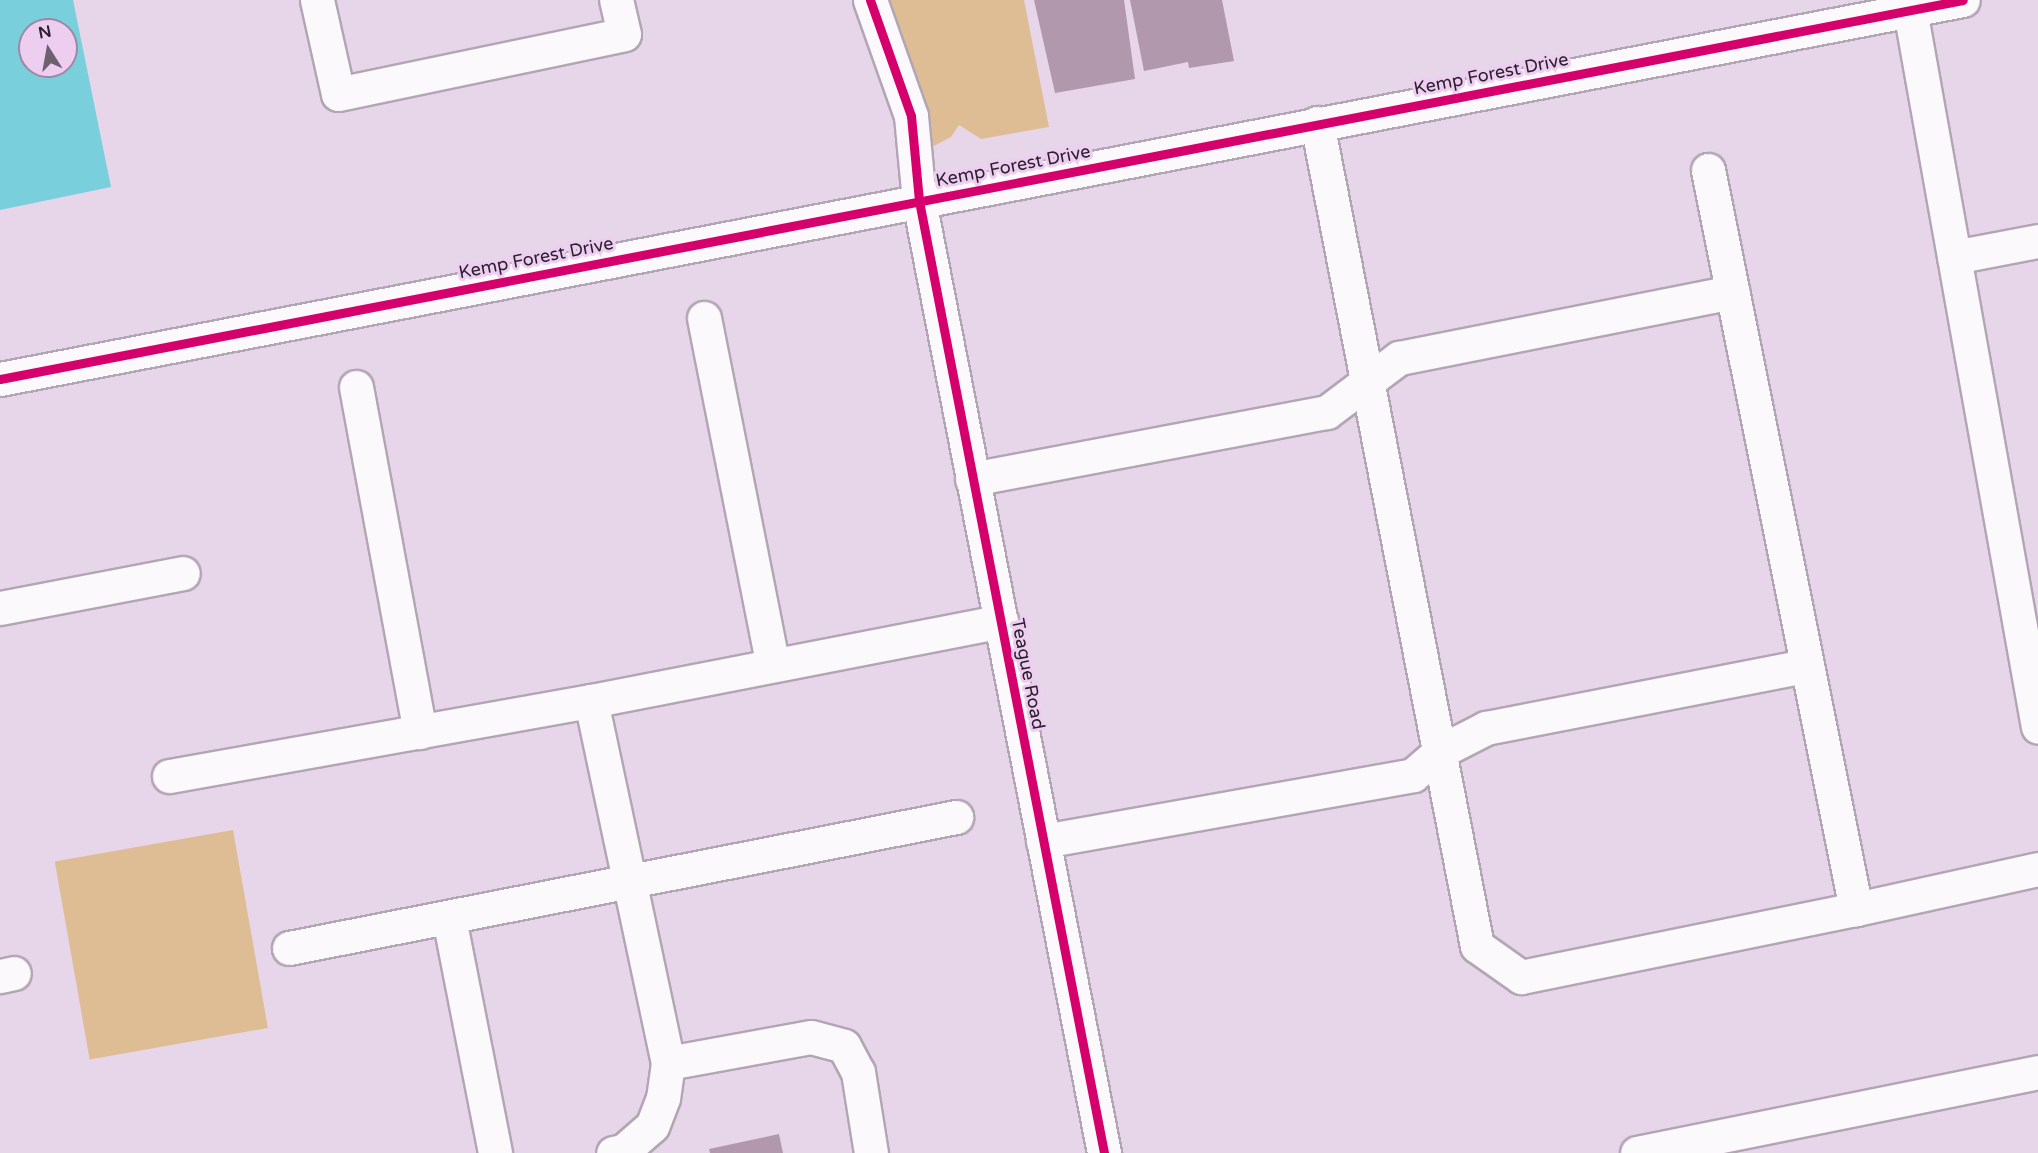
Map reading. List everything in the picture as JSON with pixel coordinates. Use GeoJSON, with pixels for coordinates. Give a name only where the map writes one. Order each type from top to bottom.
{"type":"FeatureCollection","features":[{"type":"Feature","properties":{"kind":"street"},"geometry":{"type":"LineString","coordinates":[[317,0],[338,94],[624,34],[616,0]]}},
{"type":"Feature","properties":{"kind":"street","name":"Teague Road"},"geometry":{"type":"LineString","coordinates":[[870,0],[911,116],[920,201],[1104,1153]]}},
{"type":"Feature","properties":{"kind":"street","name":"Kemp Forest Drive"},"geometry":{"type":"LineString","coordinates":[[0,379],[1963,0]]}},
{"type":"Feature","properties":{"kind":"street"},"geometry":{"type":"LineString","coordinates":[[1910,10],[2038,727]]}},
{"type":"Feature","properties":{"kind":"street"},"geometry":{"type":"LineString","coordinates":[[1317,123],[1365,382],[1441,752],[1477,946],[1521,977],[1856,909],[2038,869]]}},
{"type":"Feature","properties":{"kind":"street"},"geometry":{"type":"LineString","coordinates":[[1708,170],[1804,666],[1856,909]]}},
{"type":"Feature","properties":{"kind":"street"},"geometry":{"type":"LineString","coordinates":[[1954,257],[2038,241]]}},
{"type":"Feature","properties":{"kind":"street"},"geometry":{"type":"LineString","coordinates":[[972,479],[1327,412],[1399,358],[1733,292]]}},
{"type":"Feature","properties":{"kind":"street"},"geometry":{"type":"LineString","coordinates":[[704,318],[772,663]]}},
{"type":"Feature","properties":{"kind":"street"},"geometry":{"type":"LineString","coordinates":[[356,387],[420,732]]}},
{"type":"Feature","properties":{"kind":"street"},"geometry":{"type":"LineString","coordinates":[[0,608],[183,573]]}},
{"type":"Feature","properties":{"kind":"street"},"geometry":{"type":"LineString","coordinates":[[169,776],[591,701],[772,663],[1001,621]]}},
{"type":"Feature","properties":{"kind":"street"},"geometry":{"type":"LineString","coordinates":[[1043,841],[1413,775],[1441,752],[1486,728],[1804,666]]}},
{"type":"Feature","properties":{"kind":"street"},"geometry":{"type":"LineString","coordinates":[[591,701],[668,1063],[663,1098],[652,1126],[622,1151],[613,1153]]}},
{"type":"Feature","properties":{"kind":"street"},"geometry":{"type":"LineString","coordinates":[[289,948],[956,817]]}},
{"type":"Feature","properties":{"kind":"street"},"geometry":{"type":"LineString","coordinates":[[449,918],[495,1153]]}},
{"type":"Feature","properties":{"kind":"street"},"geometry":{"type":"LineString","coordinates":[[668,1063],[812,1037],[844,1046],[858,1072],[871,1153]]}},
{"type":"Feature","properties":{"kind":"street"},"geometry":{"type":"LineString","coordinates":[[1637,1153],[2038,1072]]}},
{"type":"Feature","properties":{"kind":"shaded area"},"geometry":{"type":"Polygon","coordinates":[[[870,0],[1024,0],[1049,127],[981,139],[959,125],[951,137],[915,156],[870,0]]]}},
{"type":"Feature","properties":{"kind":"shaded area"},"geometry":{"type":"Polygon","coordinates":[[[233,830],[268,1028],[90,1059],[55,861],[233,830]]]}},
{"type":"Feature","properties":{"kind":"water"},"geometry":{"type":"Polygon","coordinates":[[[0,0],[73,0],[77,18],[18,18],[18,78],[78,78],[78,25],[111,187],[0,210],[0,0]]]}},
{"type":"Feature","properties":{"kind":"building"},"geometry":{"type":"Polygon","coordinates":[[[1034,0],[1124,0],[1135,79],[1055,93],[1034,0]]]}},
{"type":"Feature","properties":{"kind":"building"},"geometry":{"type":"Polygon","coordinates":[[[1130,0],[1222,0],[1234,61],[1189,68],[1188,62],[1144,71],[1130,0]]]}},
{"type":"Feature","properties":{"kind":"building"},"geometry":{"type":"Polygon","coordinates":[[[779,1134],[783,1153],[710,1153],[709,1149],[779,1134]]]}},
{"type":"Feature","properties":{"kind":"cycle path"},"geometry":{"type":"LineString","coordinates":[[870,0],[911,116],[919,201],[1104,1153]]}},
{"type":"Feature","properties":{"kind":"cycle path"},"geometry":{"type":"LineString","coordinates":[[0,379],[1963,0]]}}]}
